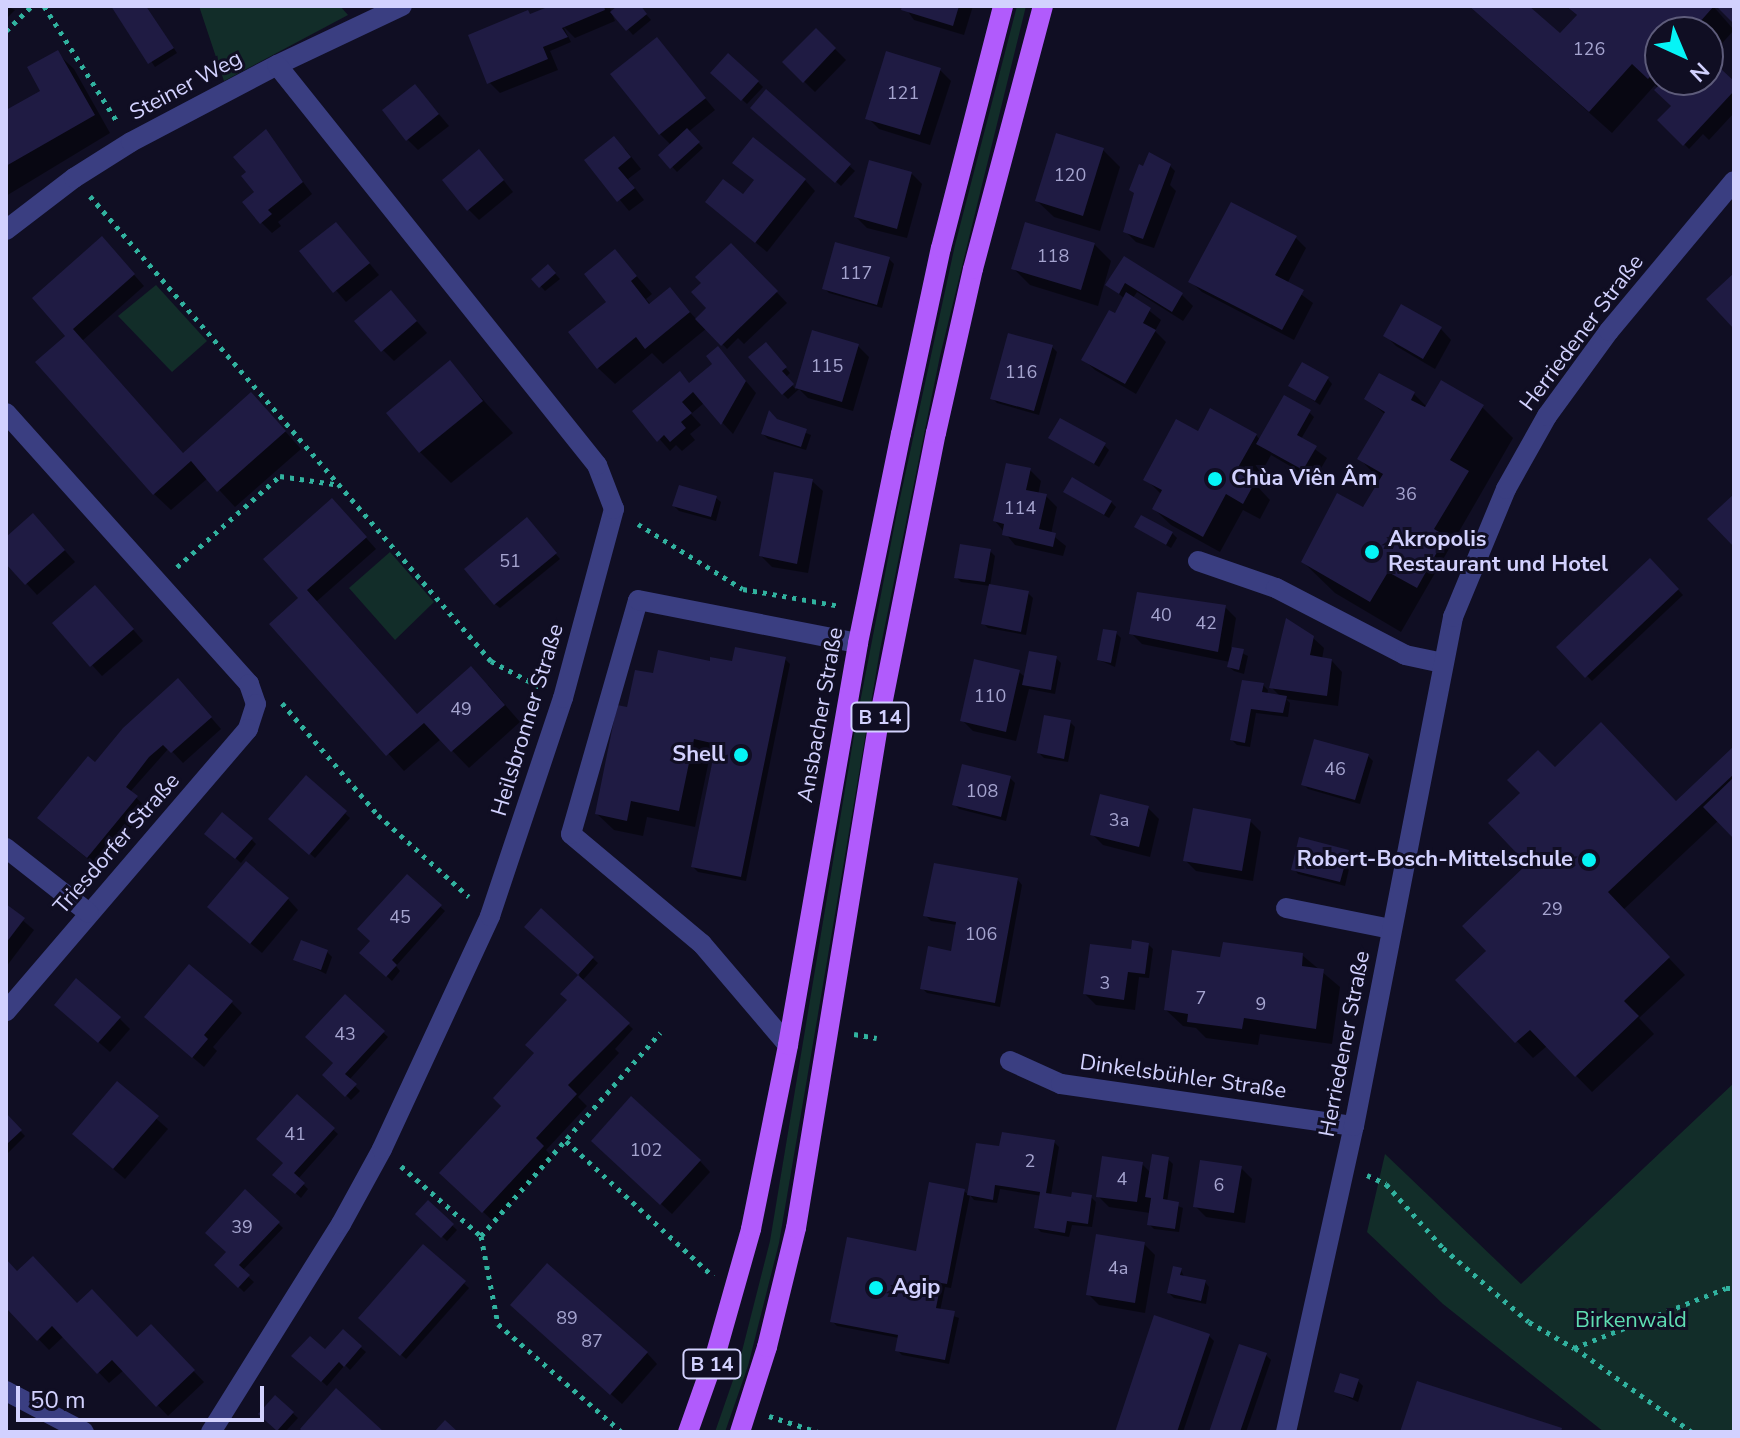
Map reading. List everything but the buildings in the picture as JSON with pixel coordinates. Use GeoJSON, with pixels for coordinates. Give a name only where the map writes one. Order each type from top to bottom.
{"type":"FeatureCollection","features":[{"type":"Feature","properties":{"kind":"main road","name":"Ansbacher Straße"},"geometry":{"type":"LineString","coordinates":[[688,1432],[733,1294],[788,1045],[864,611],[941,248],[1003,6]]}},
{"type":"Feature","properties":{"kind":"main road","name":"B 14"},"geometry":{"type":"LineString","coordinates":[[740,1432],[784,1283],[806,1175],[877,734],[936,433],[973,269],[1043,6]]}},
{"type":"Feature","properties":{"kind":"street","name":"Steiner Weg"},"geometry":{"type":"LineString","coordinates":[[6,230],[74,178],[131,142],[277,65],[402,6]]}},
{"type":"Feature","properties":{"kind":"street"},"geometry":{"type":"LineString","coordinates":[[277,65],[597,465],[614,509]]}},
{"type":"Feature","properties":{"kind":"street","name":"Herriedener Straße"},"geometry":{"type":"LineString","coordinates":[[1286,1432],[1347,1164],[1453,617],[1506,489],[1547,416],[1609,331],[1734,181]]}},
{"type":"Feature","properties":{"kind":"street"},"geometry":{"type":"LineString","coordinates":[[6,413],[249,684],[256,704]]}},
{"type":"Feature","properties":{"kind":"street","name":"Heilsbronner Straße"},"geometry":{"type":"LineString","coordinates":[[211,1432],[341,1224],[382,1149],[490,916],[563,698],[614,509]]}},
{"type":"Feature","properties":{"kind":"street"},"geometry":{"type":"LineString","coordinates":[[1198,561],[1276,588],[1405,655],[1442,663]]}},
{"type":"Feature","properties":{"kind":"street"},"geometry":{"type":"LineString","coordinates":[[788,1045],[702,944],[571,834],[638,600],[858,643]]}},
{"type":"Feature","properties":{"kind":"street","name":"Triesdorfer Straße"},"geometry":{"type":"LineString","coordinates":[[6,1011],[248,729],[256,704]]}},
{"type":"Feature","properties":{"kind":"street"},"geometry":{"type":"LineString","coordinates":[[6,848],[89,913]]}},
{"type":"Feature","properties":{"kind":"street"},"geometry":{"type":"LineString","coordinates":[[1286,908],[1391,929]]}},
{"type":"Feature","properties":{"kind":"street","name":"Dinkelsbühler Straße"},"geometry":{"type":"LineString","coordinates":[[1010,1061],[1061,1084],[1354,1126]]}},
{"type":"Feature","properties":{"kind":"street"},"geometry":{"type":"LineString","coordinates":[[6,1391],[84,1432]]}},
{"type":"Feature","properties":{"kind":"path"},"geometry":{"type":"LineString","coordinates":[[6,31],[32,6]]}},
{"type":"Feature","properties":{"kind":"path"},"geometry":{"type":"LineString","coordinates":[[44,6],[131,142]]}},
{"type":"Feature","properties":{"kind":"path"},"geometry":{"type":"LineString","coordinates":[[74,178],[491,661],[563,698]]}},
{"type":"Feature","properties":{"kind":"path"},"geometry":{"type":"LineString","coordinates":[[159,584],[280,476],[341,486]]}},
{"type":"Feature","properties":{"kind":"path"},"geometry":{"type":"LineString","coordinates":[[614,509],[743,589],[864,611]]}},
{"type":"Feature","properties":{"kind":"path"},"geometry":{"type":"LineString","coordinates":[[256,704],[281,703],[378,815],[490,916]]}},
{"type":"Feature","properties":{"kind":"path"},"geometry":{"type":"LineString","coordinates":[[481,1236],[660,1033]]}},
{"type":"Feature","properties":{"kind":"path"},"geometry":{"type":"LineString","coordinates":[[566,1141],[733,1294]]}},
{"type":"Feature","properties":{"kind":"path"},"geometry":{"type":"LineString","coordinates":[[382,1149],[481,1236],[498,1324],[622,1432]]}},
{"type":"Feature","properties":{"kind":"path"},"geometry":{"type":"LineString","coordinates":[[1347,1164],[1386,1184],[1443,1248],[1529,1322],[1574,1348],[1692,1432]]}},
{"type":"Feature","properties":{"kind":"path"},"geometry":{"type":"LineString","coordinates":[[1574,1348],[1726,1288],[1734,1288]]}},
{"type":"Feature","properties":{"kind":"path"},"geometry":{"type":"LineString","coordinates":[[748,1409],[818,1432]]}},
{"type":"Feature","properties":{"kind":"green space"},"geometry":{"type":"Polygon","coordinates":[[[199,6],[340,6],[348,15],[224,81],[199,6]]]}},
{"type":"Feature","properties":{"kind":"green space"},"geometry":{"type":"Polygon","coordinates":[[[1017,6],[1026,6],[940,356],[880,650],[779,1243],[748,1366],[725,1432],[715,1432],[739,1363],[770,1241],[856,723],[897,512],[955,245],[1017,6]]]}},
{"type":"Feature","properties":{"kind":"green space"},"geometry":{"type":"Polygon","coordinates":[[[156,285],[207,341],[172,372],[118,316],[156,285]]]}},
{"type":"Feature","properties":{"kind":"green space"},"geometry":{"type":"Polygon","coordinates":[[[390,552],[434,602],[395,640],[349,588],[390,552]]]}},
{"type":"Feature","properties":{"kind":"green space","name":"Birkenwald"},"geometry":{"type":"Polygon","coordinates":[[[1734,1083],[1734,1432],[1604,1432],[1443,1304],[1367,1232],[1385,1154],[1521,1284],[1734,1083]]]}},
{"type":"Feature","properties":{"kind":"place","name":"Chùa Viên Âm"},"geometry":{"type":"Point","coordinates":[1215,479]}},
{"type":"Feature","properties":{"kind":"place","name":"Akropolis Restaurant und Hotel"},"geometry":{"type":"Point","coordinates":[1372,552]}},
{"type":"Feature","properties":{"kind":"place","name":"Shell"},"geometry":{"type":"Point","coordinates":[741,755]}},
{"type":"Feature","properties":{"kind":"place","name":"Robert-Bosch-Mittelschule"},"geometry":{"type":"Point","coordinates":[1589,860]}},
{"type":"Feature","properties":{"kind":"place","name":"Agip"},"geometry":{"type":"Point","coordinates":[876,1288]}}]}
